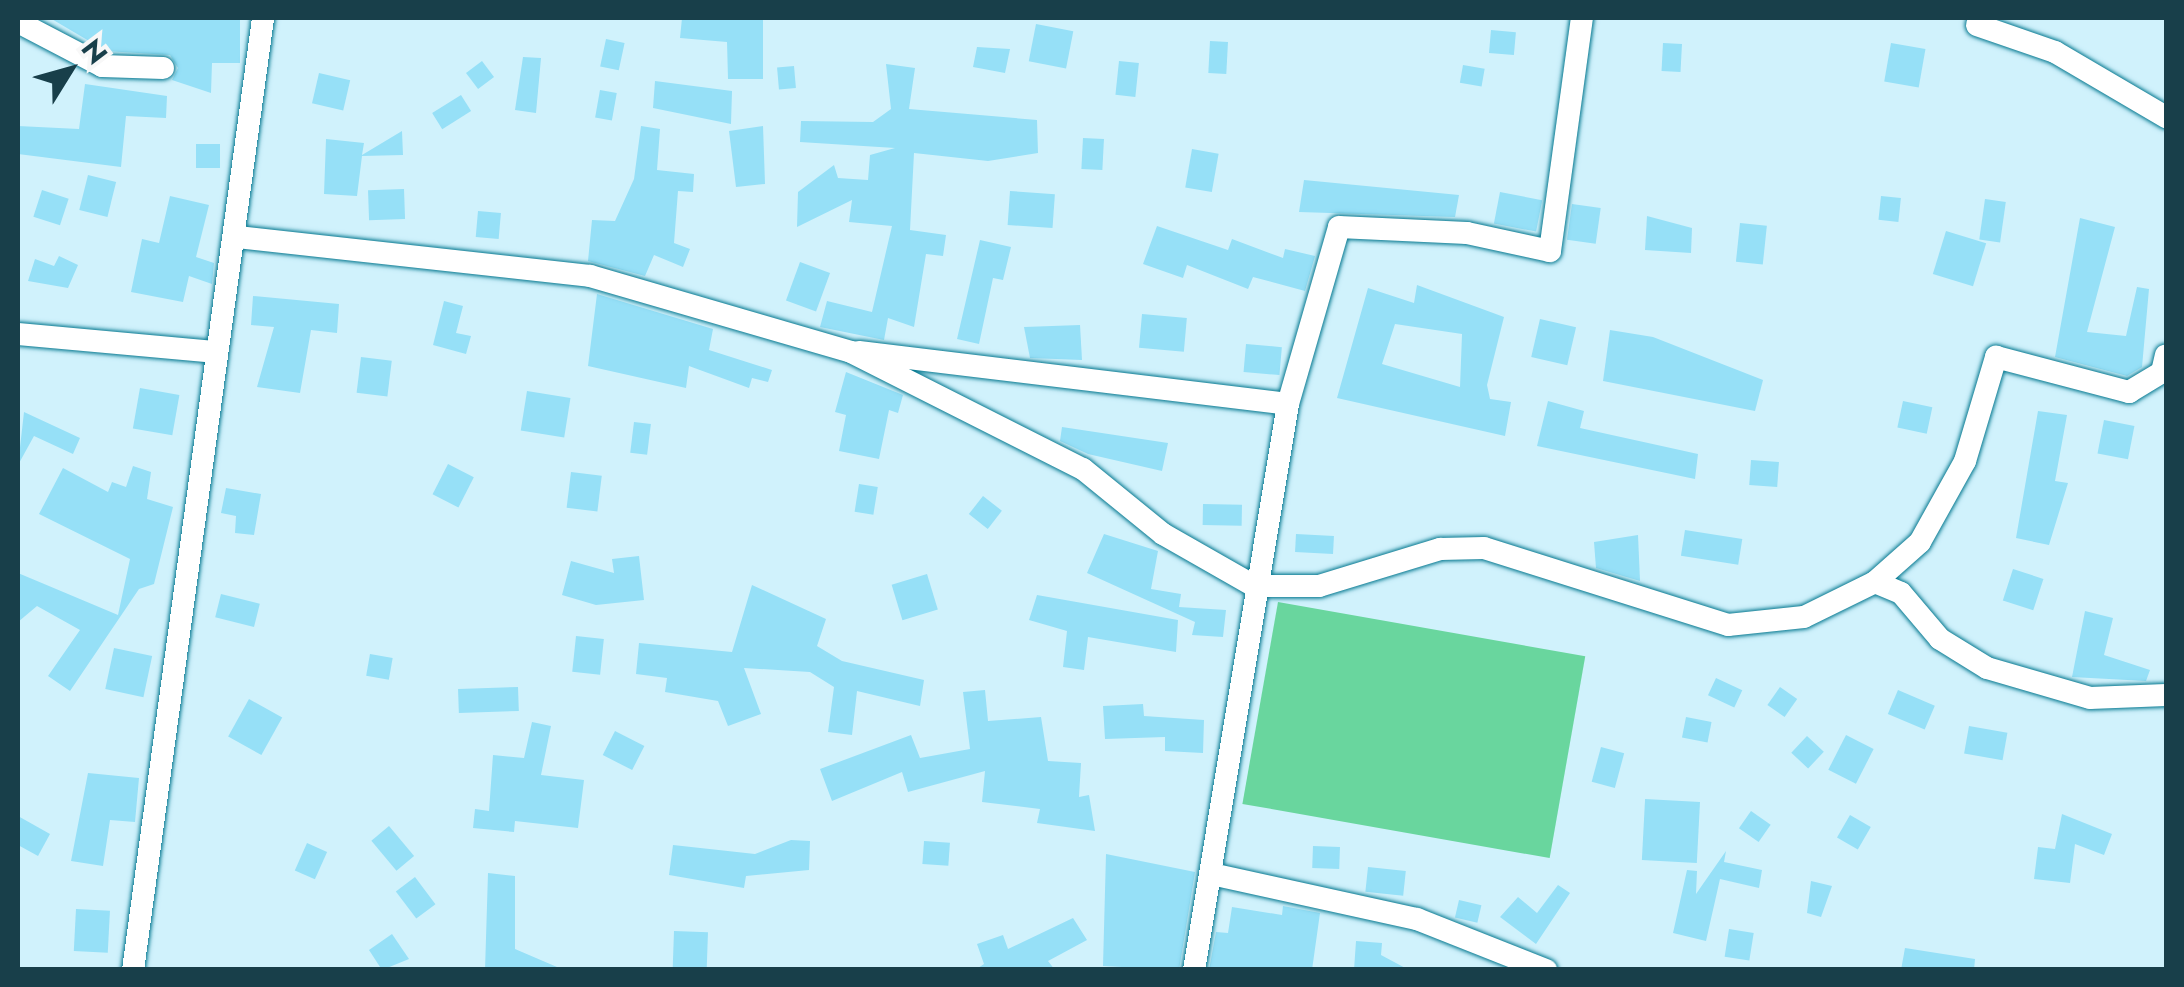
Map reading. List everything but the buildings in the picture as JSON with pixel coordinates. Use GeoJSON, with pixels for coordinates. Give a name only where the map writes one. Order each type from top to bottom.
{"type":"FeatureCollection","features":[{"type":"Feature","properties":{"kind":"street"},"geometry":{"type":"LineString","coordinates":[[133,970],[214,352],[237,237],[263,18]]}},
{"type":"Feature","properties":{"kind":"street"},"geometry":{"type":"LineString","coordinates":[[1194,970],[1254,586],[1288,404],[1339,227],[1467,233],[1550,251],[1582,18]]}},
{"type":"Feature","properties":{"kind":"street"},"geometry":{"type":"LineString","coordinates":[[18,22],[102,66],[162,68]]}},
{"type":"Feature","properties":{"kind":"street"},"geometry":{"type":"LineString","coordinates":[[1976,24],[2056,52],[2166,117]]}},
{"type":"Feature","properties":{"kind":"street"},"geometry":{"type":"LineString","coordinates":[[237,237],[590,276],[851,352],[1083,469],[1163,534],[1254,586],[1319,586],[1418,554],[1484,548],[1662,609],[1750,626],[1804,617],[1875,582],[1946,506],[1996,357],[2129,392],[2162,372],[2166,354]]}},
{"type":"Feature","properties":{"kind":"street"},"geometry":{"type":"LineString","coordinates":[[18,334],[214,352]]}},
{"type":"Feature","properties":{"kind":"street"},"geometry":{"type":"LineString","coordinates":[[851,352],[1133,378],[1288,404]]}},
{"type":"Feature","properties":{"kind":"street"},"geometry":{"type":"LineString","coordinates":[[1875,582],[1988,668],[2090,698],[2166,695]]}},
{"type":"Feature","properties":{"kind":"street"},"geometry":{"type":"LineString","coordinates":[[1212,874],[1417,918],[1546,970]]}},
{"type":"Feature","properties":{"kind":"green space"},"geometry":{"type":"Polygon","coordinates":[[[1278,602],[1585,656],[1550,858],[1242,804],[1278,602]]]}}]}
